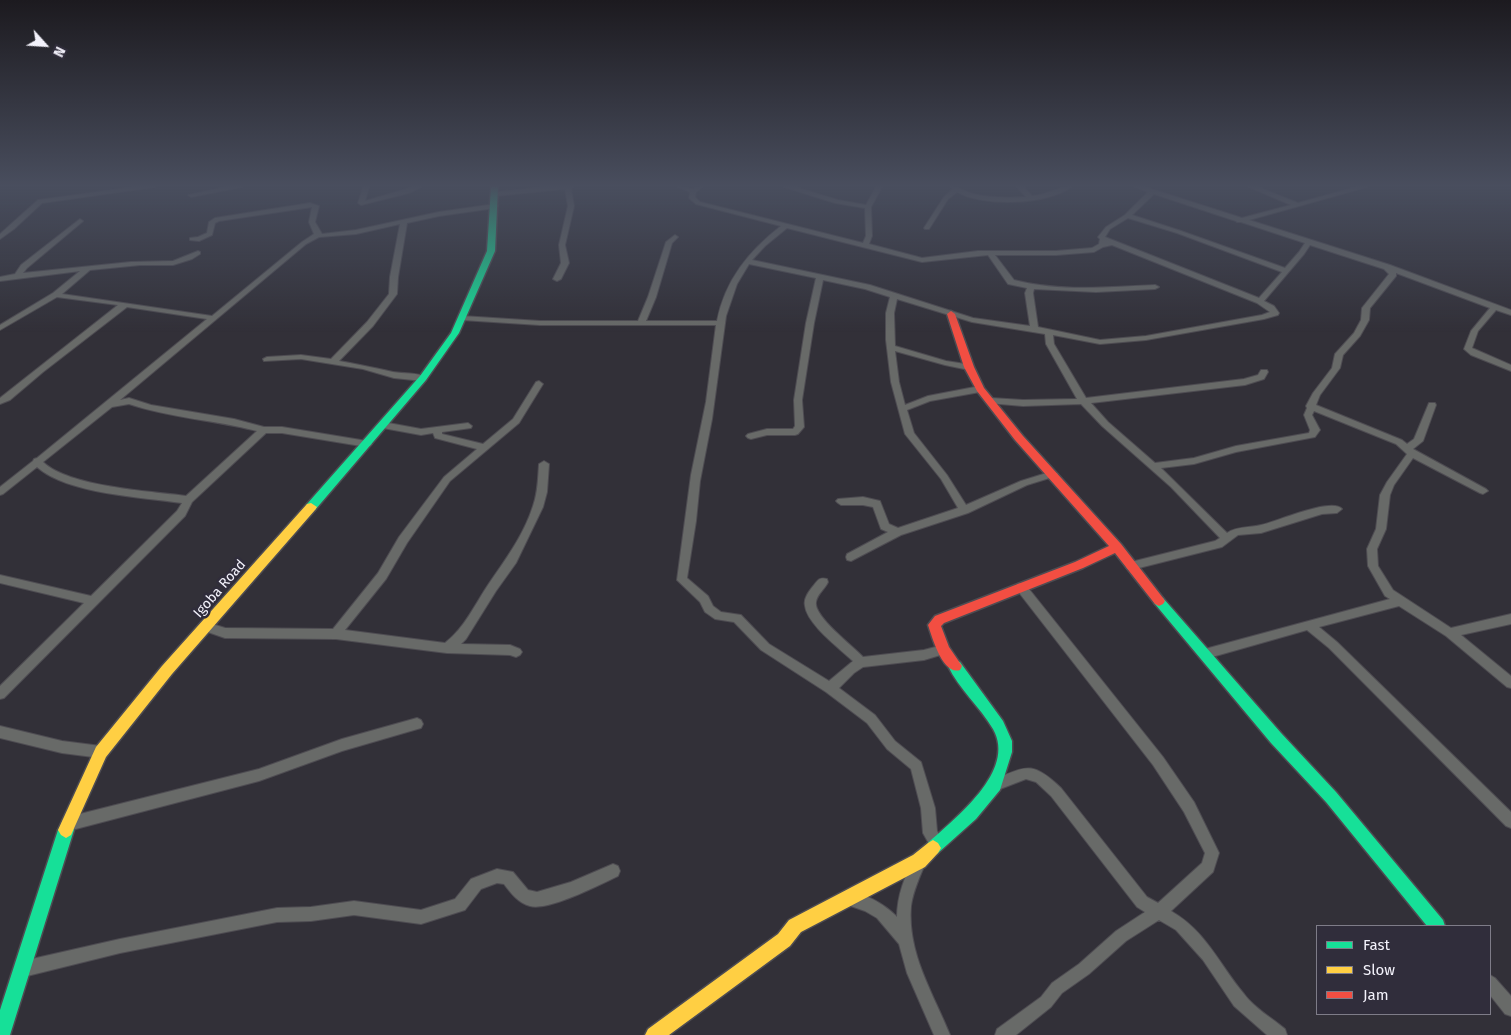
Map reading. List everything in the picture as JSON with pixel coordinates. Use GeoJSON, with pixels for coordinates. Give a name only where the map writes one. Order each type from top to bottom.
{"type":"FeatureCollection","features":[{"type":"Feature","properties":{"kind":"street"},"geometry":{"type":"LineString","coordinates":[[18,276],[24,267],[63,235]]}},
{"type":"Feature","properties":{"kind":"street"},"geometry":{"type":"LineString","coordinates":[[192,239],[199,239],[207,235]]}},
{"type":"Feature","properties":{"kind":"street"},"geometry":{"type":"LineString","coordinates":[[0,492],[109,405],[304,243],[317,235]]}},
{"type":"Feature","properties":{"kind":"street"},"geometry":{"type":"LineString","coordinates":[[334,362],[370,324],[393,294],[401,235]]}},
{"type":"Feature","properties":{"kind":"street","name":"Igoba Road"},"geometry":{"type":"LineString","coordinates":[[1,1035],[68,824],[100,752],[167,670],[384,425],[423,378],[456,333],[490,251],[492,235]]}},
{"type":"Feature","properties":{"kind":"street"},"geometry":{"type":"LineString","coordinates":[[557,279],[565,264],[562,245],[564,235]]}},
{"type":"Feature","properties":{"kind":"street"},"geometry":{"type":"LineString","coordinates":[[773,235],[762,244],[747,261],[732,284],[719,323],[708,419],[696,473],[682,580],[704,599],[709,609],[719,616],[737,618],[765,647],[830,688],[871,719],[890,745],[916,766],[928,808],[930,833],[937,844]]}},
{"type":"Feature","properties":{"kind":"street"},"geometry":{"type":"LineString","coordinates":[[747,261],[867,287],[951,314],[1100,342],[1146,338],[1264,317],[1275,313],[1260,301],[1114,243],[1102,242],[1094,250],[954,254],[929,260],[908,258],[825,235]]}},
{"type":"Feature","properties":{"kind":"street"},"geometry":{"type":"LineString","coordinates":[[865,246],[868,235]]}},
{"type":"Feature","properties":{"kind":"street"},"geometry":{"type":"LineString","coordinates":[[1102,235],[1102,242]]}},
{"type":"Feature","properties":{"kind":"street"},"geometry":{"type":"LineString","coordinates":[[1189,235],[1287,271]]}},
{"type":"Feature","properties":{"kind":"street"},"geometry":{"type":"LineString","coordinates":[[1284,235],[1387,267],[1511,313]]}},
{"type":"Feature","properties":{"kind":"street"},"geometry":{"type":"LineString","coordinates":[[641,323],[652,297],[668,242],[674,237]]}},
{"type":"Feature","properties":{"kind":"street"},"geometry":{"type":"LineString","coordinates":[[1260,301],[1287,271],[1308,243]]}},
{"type":"Feature","properties":{"kind":"street"},"geometry":{"type":"LineString","coordinates":[[0,279],[136,263],[175,264],[198,253]]}},
{"type":"Feature","properties":{"kind":"street"},"geometry":{"type":"LineString","coordinates":[[991,254],[1011,282],[1030,287],[1096,290],[1155,287]]}},
{"type":"Feature","properties":{"kind":"street"},"geometry":{"type":"LineString","coordinates":[[1153,466],[1194,461],[1236,449],[1312,435],[1315,430],[1308,415],[1310,406],[1336,368],[1339,354],[1357,334],[1365,320],[1366,308],[1393,274],[1387,267]]}},
{"type":"Feature","properties":{"kind":"street"},"geometry":{"type":"LineString","coordinates":[[0,328],[56,295],[87,269]]}},
{"type":"Feature","properties":{"kind":"street"},"geometry":{"type":"LineString","coordinates":[[751,436],[767,432],[795,432],[800,427],[798,400],[810,323],[820,276]]}},
{"type":"Feature","properties":{"kind":"street"},"geometry":{"type":"LineString","coordinates":[[1030,287],[1029,293],[1034,329]]}},
{"type":"Feature","properties":{"kind":"street"},"geometry":{"type":"LineString","coordinates":[[56,295],[213,318]]}},
{"type":"Feature","properties":{"kind":"street"},"geometry":{"type":"LineString","coordinates":[[894,296],[889,317],[895,382],[902,410],[910,434],[944,477],[964,510]]}},
{"type":"Feature","properties":{"kind":"street"},"geometry":{"type":"LineString","coordinates":[[0,402],[125,304]]}},
{"type":"Feature","properties":{"kind":"street"},"geometry":{"type":"LineString","coordinates":[[1511,304],[1498,308],[1476,329],[1469,342],[1468,349],[1511,368]]}},
{"type":"Feature","properties":{"kind":"street"},"geometry":{"type":"LineString","coordinates":[[951,314],[969,367],[980,389],[1019,438],[1117,547],[1276,738],[1331,797],[1436,925]]}},
{"type":"Feature","properties":{"kind":"street"},"geometry":{"type":"LineString","coordinates":[[462,318],[540,324],[719,323]]}},
{"type":"Feature","properties":{"kind":"street"},"geometry":{"type":"LineString","coordinates":[[1049,332],[1050,344],[1079,396],[1105,424],[1153,466],[1226,538]]}},
{"type":"Feature","properties":{"kind":"street"},"geometry":{"type":"LineString","coordinates":[[892,348],[945,363],[969,367]]}},
{"type":"Feature","properties":{"kind":"street"},"geometry":{"type":"LineString","coordinates":[[266,359],[301,357],[363,366],[394,375],[423,378]]}},
{"type":"Feature","properties":{"kind":"street"},"geometry":{"type":"LineString","coordinates":[[991,401],[1020,403],[1085,402],[1245,382],[1261,376],[1264,372]]}},
{"type":"Feature","properties":{"kind":"street"},"geometry":{"type":"LineString","coordinates":[[336,634],[382,576],[403,540],[447,479],[516,421],[539,384]]}},
{"type":"Feature","properties":{"kind":"street"},"geometry":{"type":"LineString","coordinates":[[127,389],[126,395],[129,401]]}},
{"type":"Feature","properties":{"kind":"street"},"geometry":{"type":"LineString","coordinates":[[902,410],[928,399],[980,389]]}},
{"type":"Feature","properties":{"kind":"street"},"geometry":{"type":"LineString","coordinates":[[109,405],[129,401],[150,408],[234,422],[264,430],[282,430],[367,444]]}},
{"type":"Feature","properties":{"kind":"street"},"geometry":{"type":"LineString","coordinates":[[1432,405],[1418,441],[1409,450],[1408,460],[1401,467],[1385,495],[1381,529],[1372,549],[1373,566],[1389,593],[1450,633],[1511,683]]}},
{"type":"Feature","properties":{"kind":"street"},"geometry":{"type":"LineString","coordinates":[[1310,406],[1399,442],[1409,450],[1483,490]]}},
{"type":"Feature","properties":{"kind":"street"},"geometry":{"type":"LineString","coordinates":[[384,425],[421,432],[437,431],[453,426],[468,426]]}},
{"type":"Feature","properties":{"kind":"street"},"geometry":{"type":"LineString","coordinates":[[0,694],[181,513],[188,500],[264,430]]}},
{"type":"Feature","properties":{"kind":"street"},"geometry":{"type":"LineString","coordinates":[[437,431],[438,436],[443,438],[483,447]]}},
{"type":"Feature","properties":{"kind":"street"},"geometry":{"type":"LineString","coordinates":[[37,461],[42,467],[71,482],[93,487],[188,500]]}},
{"type":"Feature","properties":{"kind":"street"},"geometry":{"type":"LineString","coordinates":[[447,648],[462,636],[512,560],[538,507],[544,464]]}},
{"type":"Feature","properties":{"kind":"street"},"geometry":{"type":"LineString","coordinates":[[851,557],[897,532],[964,510],[999,496],[1024,483],[1053,474]]}},
{"type":"Feature","properties":{"kind":"street"},"geometry":{"type":"LineString","coordinates":[[841,501],[877,504],[885,526],[897,532]]}},
{"type":"Feature","properties":{"kind":"street"},"geometry":{"type":"LineString","coordinates":[[1131,566],[1218,544],[1236,532],[1261,529],[1322,510],[1337,509]]}},
{"type":"Feature","properties":{"kind":"street"},"geometry":{"type":"LineString","coordinates":[[654,1035],[784,940],[795,926],[919,861],[971,814],[995,785],[1005,752],[1005,741],[998,725],[943,650],[934,625],[940,617],[956,614],[990,597],[1099,557],[1117,547]]}},
{"type":"Feature","properties":{"kind":"street"},"geometry":{"type":"LineString","coordinates":[[0,580],[92,601]]}},
{"type":"Feature","properties":{"kind":"street"},"geometry":{"type":"LineString","coordinates":[[823,582],[812,594],[810,606],[820,623],[862,662]]}},
{"type":"Feature","properties":{"kind":"street"},"geometry":{"type":"LineString","coordinates":[[1003,1035],[1046,1002],[1057,988],[1084,969],[1122,936],[1160,911],[1208,867],[1212,853],[1189,806],[1158,761],[1021,587]]}},
{"type":"Feature","properties":{"kind":"street"},"geometry":{"type":"LineString","coordinates":[[1205,654],[1308,624],[1400,601]]}},
{"type":"Feature","properties":{"kind":"street"},"geometry":{"type":"LineString","coordinates":[[1450,633],[1511,619]]}},
{"type":"Feature","properties":{"kind":"street"},"geometry":{"type":"LineString","coordinates":[[1308,624],[1354,665],[1400,713],[1511,821]]}},
{"type":"Feature","properties":{"kind":"street"},"geometry":{"type":"LineString","coordinates":[[206,627],[225,633],[336,634],[447,648],[510,650],[516,652]]}},
{"type":"Feature","properties":{"kind":"street"},"geometry":{"type":"LineString","coordinates":[[830,688],[850,669],[862,662],[917,656],[943,650]]}},
{"type":"Feature","properties":{"kind":"street"},"geometry":{"type":"LineString","coordinates":[[68,824],[259,775],[342,745],[418,724]]}},
{"type":"Feature","properties":{"kind":"street"},"geometry":{"type":"LineString","coordinates":[[1,734],[62,747],[100,752]]}},
{"type":"Feature","properties":{"kind":"street"},"geometry":{"type":"LineString","coordinates":[[995,785],[1026,773],[1040,777],[1056,792],[1142,902],[1181,925],[1208,954],[1239,1001],[1279,1035]]}},
{"type":"Feature","properties":{"kind":"street"},"geometry":{"type":"LineString","coordinates":[[919,861],[904,905],[905,940],[910,963],[942,1035]]}},
{"type":"Feature","properties":{"kind":"street"},"geometry":{"type":"LineString","coordinates":[[23,969],[120,946],[277,915],[311,914],[354,908],[421,917],[460,905],[476,884],[497,876],[508,877],[520,893],[531,900],[551,897],[614,871]]}},
{"type":"Feature","properties":{"kind":"street"},"geometry":{"type":"LineString","coordinates":[[847,898],[869,904],[889,918],[905,940]]}},
{"type":"Feature","properties":{"kind":"street"},"geometry":{"type":"LineString","coordinates":[[1491,984],[1511,1008]]}},
{"type":"Feature","properties":{"kind":"traffic: fast"},"geometry":{"type":"LineString","coordinates":[[311,507],[423,378],[455,333],[491,251],[492,235]]}},
{"type":"Feature","properties":{"kind":"traffic: fast"},"geometry":{"type":"LineString","coordinates":[[1159,601],[1276,738],[1331,797],[1436,925]]}},
{"type":"Feature","properties":{"kind":"traffic: fast"},"geometry":{"type":"LineString","coordinates":[[933,848],[971,814],[995,785],[1005,752],[1005,741],[998,725],[955,666]]}},
{"type":"Feature","properties":{"kind":"traffic: fast"},"geometry":{"type":"LineString","coordinates":[[1,1035],[66,830]]}},
{"type":"Feature","properties":{"kind":"traffic: slow"},"geometry":{"type":"LineString","coordinates":[[66,830],[101,752],[167,670],[311,507]]}},
{"type":"Feature","properties":{"kind":"traffic: slow"},"geometry":{"type":"LineString","coordinates":[[654,1035],[784,940],[795,926],[919,861],[933,848]]}},
{"type":"Feature","properties":{"kind":"traffic: jam"},"geometry":{"type":"LineString","coordinates":[[951,314],[969,367],[980,389],[1019,438],[1117,547],[1159,601]]}},
{"type":"Feature","properties":{"kind":"traffic: jam"},"geometry":{"type":"LineString","coordinates":[[955,666],[943,650],[934,625],[940,619],[979,602],[1079,565],[1117,547]]}}]}
